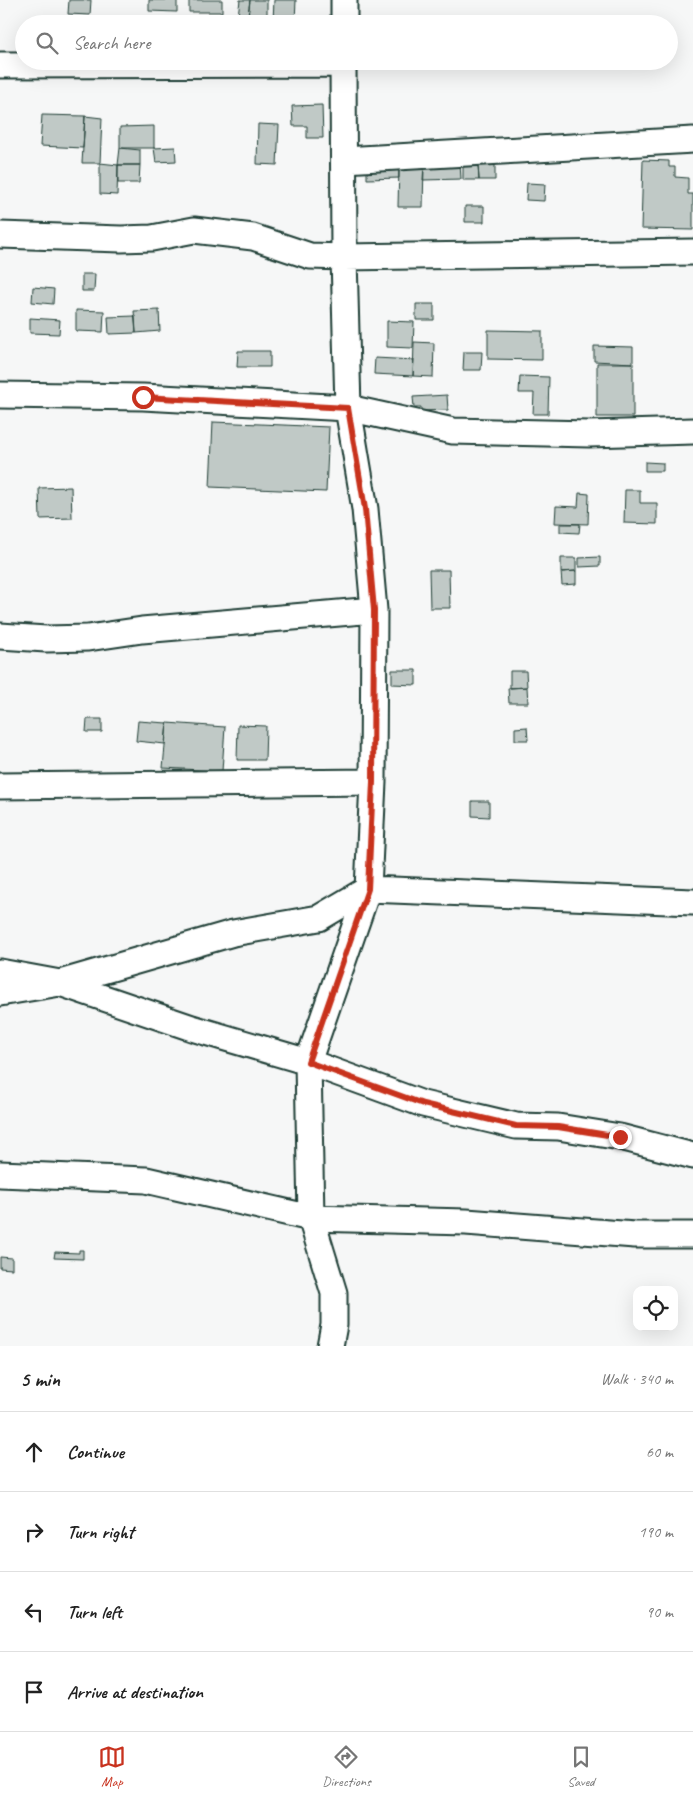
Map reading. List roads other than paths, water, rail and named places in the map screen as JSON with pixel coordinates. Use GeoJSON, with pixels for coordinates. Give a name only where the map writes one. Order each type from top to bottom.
{"type":"FeatureCollection","features":[{"type":"Feature","properties":{"kind":"street"},"geometry":{"type":"LineString","coordinates":[[344,0],[344,15]]}},
{"type":"Feature","properties":{"kind":"street"},"geometry":{"type":"LineString","coordinates":[[0,66],[15,66]]}},
{"type":"Feature","properties":{"kind":"street"},"geometry":{"type":"LineString","coordinates":[[330,1346],[334,1325],[334,1293],[311,1218],[308,1062],[368,889],[373,782],[374,610],[365,509],[348,408],[344,257],[343,70]]}},
{"type":"Feature","properties":{"kind":"street"},"geometry":{"type":"LineString","coordinates":[[344,160],[693,140]]}},
{"type":"Feature","properties":{"kind":"street"},"geometry":{"type":"LineString","coordinates":[[0,235],[128,239],[152,238],[194,230],[253,237],[310,256],[344,257],[693,252]]}},
{"type":"Feature","properties":{"kind":"street"},"geometry":{"type":"LineString","coordinates":[[0,395],[143,397],[348,408],[453,431],[589,434],[693,432]]}},
{"type":"Feature","properties":{"kind":"street"},"geometry":{"type":"LineString","coordinates":[[0,636],[46,639],[88,638],[142,630],[374,610]]}},
{"type":"Feature","properties":{"kind":"street"},"geometry":{"type":"LineString","coordinates":[[0,786],[373,782]]}},
{"type":"Feature","properties":{"kind":"street"},"geometry":{"type":"LineString","coordinates":[[0,993],[60,983],[233,933],[319,918],[368,889],[693,902]]}},
{"type":"Feature","properties":{"kind":"street"},"geometry":{"type":"LineString","coordinates":[[0,972],[60,983],[192,1028],[308,1062],[423,1104],[516,1126],[558,1127],[620,1137],[693,1156]]}},
{"type":"Feature","properties":{"kind":"street"},"geometry":{"type":"LineString","coordinates":[[0,1174],[146,1180],[311,1218],[466,1222],[635,1235],[693,1235]]}}]}
